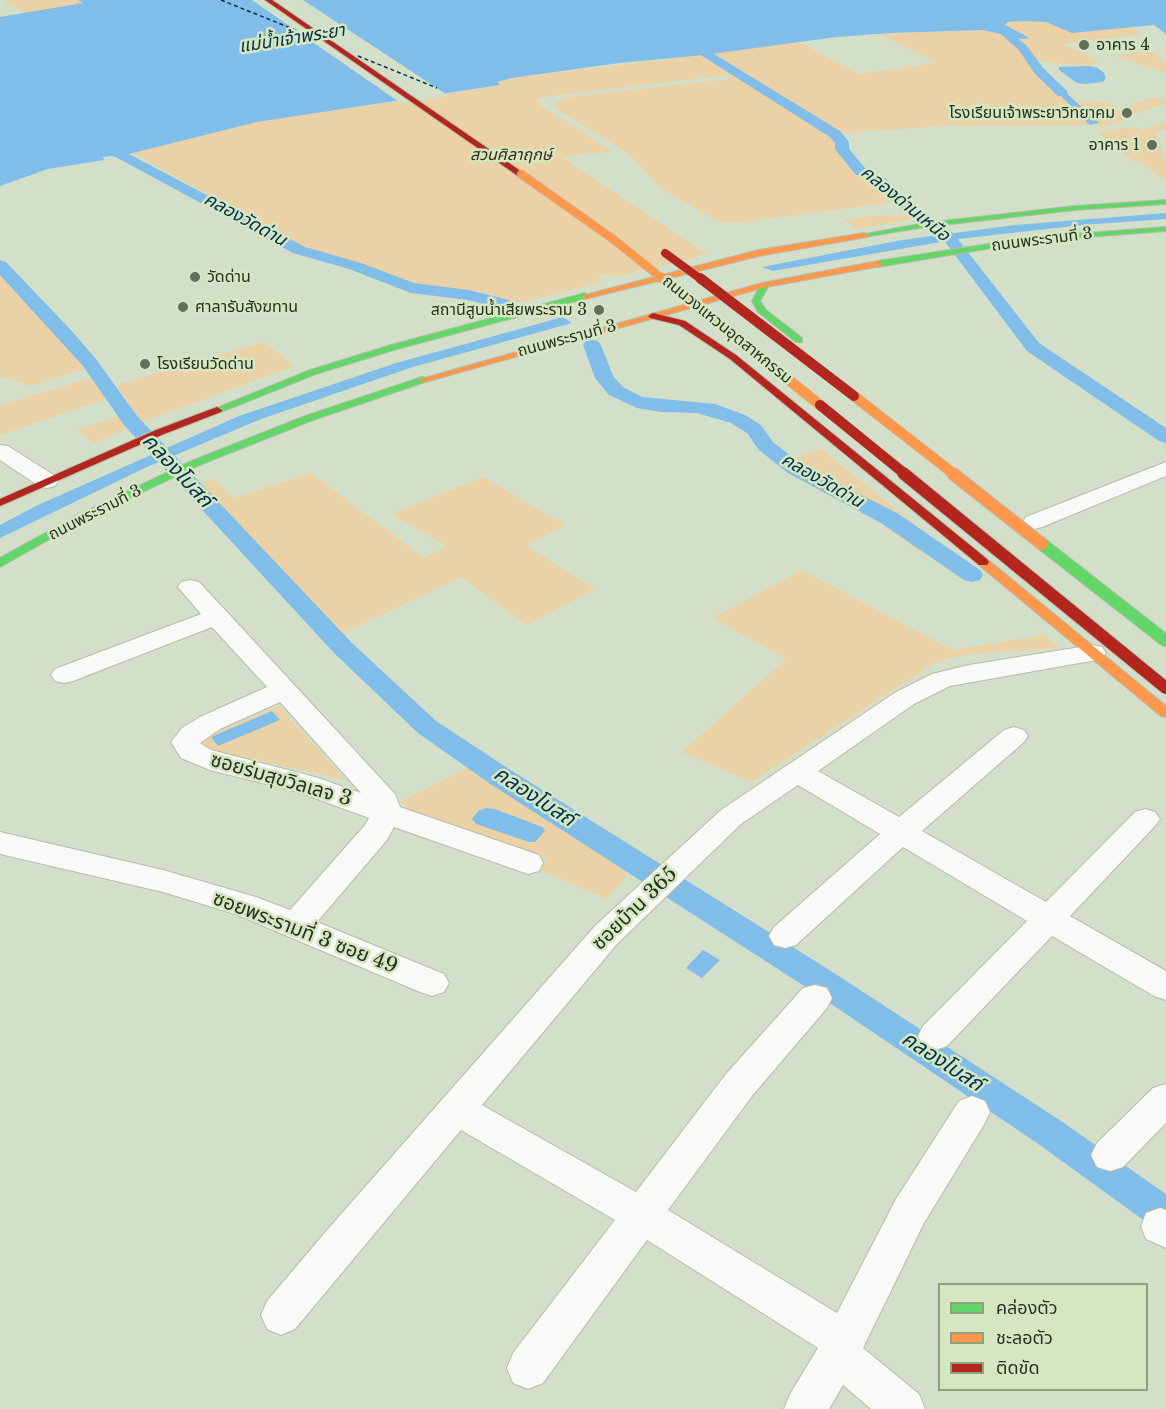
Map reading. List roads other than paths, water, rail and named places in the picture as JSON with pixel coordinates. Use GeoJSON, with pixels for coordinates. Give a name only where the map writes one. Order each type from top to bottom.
{"type":"FeatureCollection","features":[{"type":"Feature","properties":{"kind":"main road","name":"ถนนวงแหวนอุตสาหกรรม"},"geometry":{"type":"LineString","coordinates":[[268,0],[613,239],[706,312],[1166,688]]}},
{"type":"Feature","properties":{"kind":"main road"},"geometry":{"type":"LineString","coordinates":[[292,0],[367,51]]}},
{"type":"Feature","properties":{"kind":"main road","name":"ถนนพระรามที่ 3"},"geometry":{"type":"LineString","coordinates":[[0,503],[160,432],[296,378],[394,347],[721,261],[924,225],[1075,208],[1166,202]]}},
{"type":"Feature","properties":{"kind":"main road","name":"ถนนพระรามที่ 3"},"geometry":{"type":"LineString","coordinates":[[0,563],[78,519],[193,464],[309,418],[428,378],[765,285],[949,252],[1090,234],[1166,229]]}},
{"type":"Feature","properties":{"kind":"main road","name":"ถนนวงแหวนอุตสาหกรรม"},"geometry":{"type":"LineString","coordinates":[[654,244],[737,305],[1166,641]]}},
{"type":"Feature","properties":{"kind":"main road","name":"ถนนวงแหวนอุตสาหกรรม"},"geometry":{"type":"LineString","coordinates":[[765,285],[756,301],[763,312],[818,358],[1147,608]]}},
{"type":"Feature","properties":{"kind":"main road","name":"ถนนวงแหวนอุตสาหกรรม"},"geometry":{"type":"LineString","coordinates":[[653,316],[682,323],[700,333],[1166,713]]}},
{"type":"Feature","properties":{"kind":"main road"},"geometry":{"type":"LineString","coordinates":[[755,376],[752,364],[759,357],[778,351],[797,352],[818,358]]}},
{"type":"Feature","properties":{"kind":"street"},"geometry":{"type":"LineString","coordinates":[[0,452],[47,481]]}},
{"type":"Feature","properties":{"kind":"street"},"geometry":{"type":"LineString","coordinates":[[1034,522],[1166,468]]}},
{"type":"Feature","properties":{"kind":"street","name":"ซอยร่มสุขวิลเลจ 3"},"geometry":{"type":"LineString","coordinates":[[190,587],[385,801],[386,813]]}},
{"type":"Feature","properties":{"kind":"street"},"geometry":{"type":"LineString","coordinates":[[64,675],[217,616]]}},
{"type":"Feature","properties":{"kind":"street","name":"ซอยบ้าน 365"},"geometry":{"type":"LineString","coordinates":[[281,1315],[606,935],[731,817],[905,698],[941,680],[969,673],[1093,653]]}},
{"type":"Feature","properties":{"kind":"street","name":"ซอยร่มสุขวิลเลจ 3"},"geometry":{"type":"LineString","coordinates":[[284,690],[210,723],[192,734],[185,742],[190,751],[220,764],[305,784],[528,863]]}},
{"type":"Feature","properties":{"kind":"street"},"geometry":{"type":"LineString","coordinates":[[784,936],[1014,736]]}},
{"type":"Feature","properties":{"kind":"street"},"geometry":{"type":"LineString","coordinates":[[796,771],[1166,987]]}},
{"type":"Feature","properties":{"kind":"street"},"geometry":{"type":"LineString","coordinates":[[295,926],[376,832],[386,813]]}},
{"type":"Feature","properties":{"kind":"street"},"geometry":{"type":"LineString","coordinates":[[935,1036],[1145,819]]}},
{"type":"Feature","properties":{"kind":"street","name":"ซอยพระรามที่ 3 ซอย 49"},"geometry":{"type":"LineString","coordinates":[[1,843],[163,881],[244,905],[432,983]]}},
{"type":"Feature","properties":{"kind":"street","name":"ซอยพระรามที่ 3 ซอย 49"},"geometry":{"type":"LineString","coordinates":[[1,843],[5,856],[15,862],[161,895]]}},
{"type":"Feature","properties":{"kind":"street"},"geometry":{"type":"LineString","coordinates":[[528,1368],[640,1214],[739,1085],[815,998]]}},
{"type":"Feature","properties":{"kind":"street"},"geometry":{"type":"LineString","coordinates":[[1110,1155],[1166,1099]]}},
{"type":"Feature","properties":{"kind":"street"},"geometry":{"type":"LineString","coordinates":[[456,1108],[640,1214],[842,1347],[904,1409]]}},
{"type":"Feature","properties":{"kind":"street"},"geometry":{"type":"LineString","coordinates":[[805,1409],[842,1347],[910,1211],[972,1112]]}},
{"type":"Feature","properties":{"kind":"water","name":"แม่น้ำเจ้าพระยา"},"geometry":{"type":"Polygon","coordinates":[[[78,0],[1166,0],[1166,34],[1154,25],[1072,33],[1046,22],[1023,21],[1008,22],[1005,25],[1030,38],[1022,39],[983,30],[891,33],[836,37],[704,55],[619,63],[512,78],[497,82],[500,85],[257,122],[117,157],[103,157],[104,160],[48,169],[0,186],[0,17],[83,3],[78,0]]]}},
{"type":"Feature","properties":{"kind":"water"},"geometry":{"type":"Polygon","coordinates":[[[1059,67],[1098,68],[1104,73],[1106,78],[1103,82],[1077,83],[1059,70],[1059,67]]]}},
{"type":"Feature","properties":{"kind":"water"},"geometry":{"type":"Polygon","coordinates":[[[1034,69],[1040,69],[1099,123],[1090,125],[1034,69]]]}},
{"type":"Feature","properties":{"kind":"water"},"geometry":{"type":"Polygon","coordinates":[[[1166,213],[1166,219],[1082,225],[958,239],[773,271],[762,267],[902,240],[1015,225],[1166,213]]]}},
{"type":"Feature","properties":{"kind":"water"},"geometry":{"type":"Polygon","coordinates":[[[563,317],[572,323],[413,367],[261,419],[147,467],[0,538],[0,525],[38,505],[239,416],[396,363],[563,317]]]}},
{"type":"Feature","properties":{"kind":"water"},"geometry":{"type":"Polygon","coordinates":[[[272,711],[280,720],[218,746],[211,737],[272,711]]]}},
{"type":"Feature","properties":{"kind":"water"},"geometry":{"type":"Polygon","coordinates":[[[486,808],[495,809],[542,827],[545,831],[535,842],[529,842],[476,824],[472,819],[478,811],[486,808]]]}},
{"type":"Feature","properties":{"kind":"water"},"geometry":{"type":"Polygon","coordinates":[[[703,950],[720,960],[702,978],[686,968],[703,950]]]}},
{"type":"Feature","properties":{"kind":"waterway","name":"คลองด่านเหนือ"},"geometry":{"type":"LineString","coordinates":[[619,0],[835,134],[842,142],[842,149],[860,171],[880,181],[901,202],[948,236],[1033,347],[1166,437]]}},
{"type":"Feature","properties":{"kind":"waterway"},"geometry":{"type":"LineString","coordinates":[[967,0],[1023,48],[1039,71],[1062,93]]}},
{"type":"Feature","properties":{"kind":"waterway","name":"คลองวัดด่าน"},"geometry":{"type":"LineString","coordinates":[[93,139],[299,250],[355,266],[411,288],[469,295],[503,304]]}},
{"type":"Feature","properties":{"kind":"waterway","name":"คลองโบสถ์"},"geometry":{"type":"LineString","coordinates":[[0,265],[89,362],[131,421],[343,648],[427,727],[499,776],[823,982],[1049,1132],[1166,1215]]}},
{"type":"Feature","properties":{"kind":"waterway","name":"คลองวัดด่าน"},"geometry":{"type":"LineString","coordinates":[[592,345],[604,378],[616,391],[637,402],[715,410],[738,419],[754,429],[766,446],[795,469],[889,518],[972,575]]}},
{"type":"Feature","properties":{"kind":"place","name":"อาคาร 4"},"geometry":{"type":"Point","coordinates":[1084,45]}},
{"type":"Feature","properties":{"kind":"place","name":"โรงเรียนเจ้าพระยาวิทยาคม"},"geometry":{"type":"Point","coordinates":[1127,113]}},
{"type":"Feature","properties":{"kind":"place","name":"อาคาร 1"},"geometry":{"type":"Point","coordinates":[1152,145]}},
{"type":"Feature","properties":{"kind":"place","name":"วัดด่าน"},"geometry":{"type":"Point","coordinates":[195,277]}},
{"type":"Feature","properties":{"kind":"place","name":"ศาลารับสังฆทาน"},"geometry":{"type":"Point","coordinates":[183,307]}},
{"type":"Feature","properties":{"kind":"place","name":"สถานีสูบน้ำเสียพระราม 3"},"geometry":{"type":"Point","coordinates":[599,310]}},
{"type":"Feature","properties":{"kind":"place","name":"โรงเรียนวัดด่าน"},"geometry":{"type":"Point","coordinates":[145,364]}},
{"type":"Feature","properties":{"kind":"park label","name":"สวนศิลาฤกษ์"},"geometry":{"type":"Point","coordinates":[511,155]}}]}
